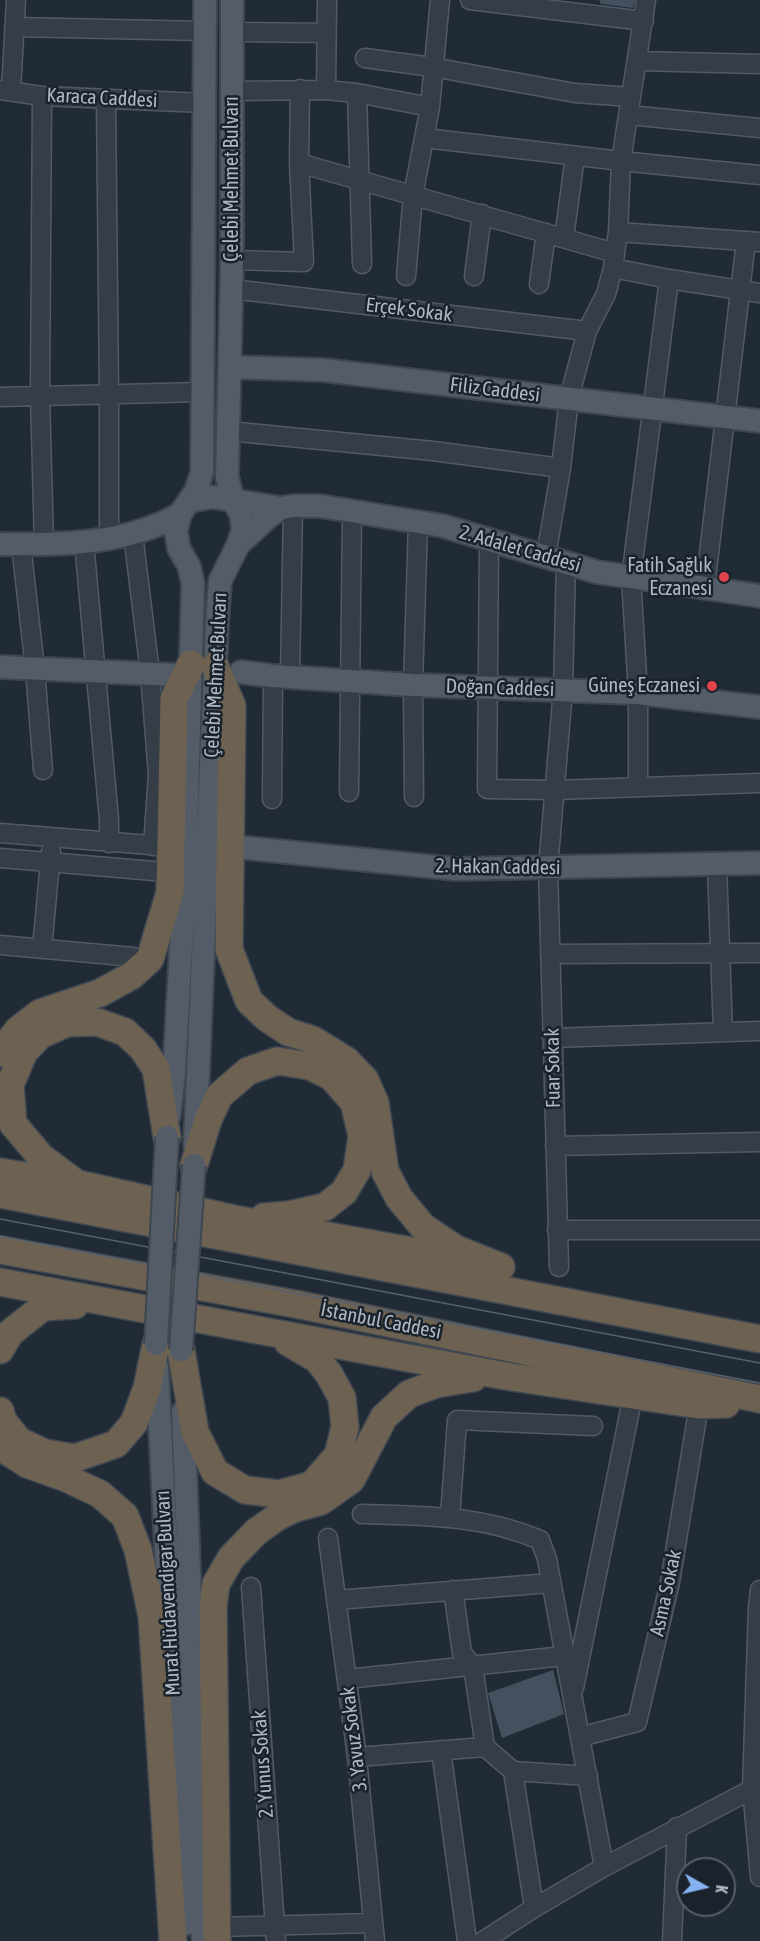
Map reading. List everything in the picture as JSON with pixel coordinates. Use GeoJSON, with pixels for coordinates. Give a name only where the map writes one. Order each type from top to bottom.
{"type":"FeatureCollection","features":[{"type":"Feature","properties":{"kind":"highway"},"geometry":{"type":"LineString","coordinates":[[0,1053],[18,1030],[40,1013],[100,993],[131,976],[150,959],[170,892],[174,699],[206,669],[232,706],[229,949],[249,1001],[267,1018],[288,1032],[313,1040],[347,1061],[365,1080],[375,1103],[385,1171],[399,1198],[423,1227],[456,1249],[501,1267],[581,1306]]}},
{"type":"Feature","properties":{"kind":"highway"},"geometry":{"type":"LineString","coordinates":[[78,1184],[41,1157],[13,1124],[10,1085],[24,1052],[40,1035],[67,1023],[97,1022],[125,1032],[143,1049],[156,1070],[167,1137]]}},
{"type":"Feature","properties":{"kind":"highway"},"geometry":{"type":"LineString","coordinates":[[194,1165],[207,1120],[219,1096],[248,1071],[277,1061],[310,1066],[332,1077],[354,1102],[362,1136],[357,1170],[344,1192],[325,1207],[289,1215],[234,1219]]}},
{"type":"Feature","properties":{"kind":"highway"},"geometry":{"type":"LineString","coordinates":[[0,1172],[78,1184],[234,1219],[501,1267]]}},
{"type":"Feature","properties":{"kind":"highway"},"geometry":{"type":"LineString","coordinates":[[0,1194],[760,1339]]}},
{"type":"Feature","properties":{"kind":"highway","name":"İstanbul Caddesi"},"geometry":{"type":"LineString","coordinates":[[0,1250],[328,1310],[760,1399]]}},
{"type":"Feature","properties":{"kind":"highway"},"geometry":{"type":"LineString","coordinates":[[0,1282],[505,1376],[699,1405],[760,1404]]}},
{"type":"Feature","properties":{"kind":"highway"},"geometry":{"type":"LineString","coordinates":[[0,1350],[10,1333],[43,1307],[112,1304]]}},
{"type":"Feature","properties":{"kind":"highway"},"geometry":{"type":"LineString","coordinates":[[169,1347],[195,1432],[215,1472],[245,1490],[279,1494],[312,1485],[338,1455],[345,1427],[342,1398],[329,1374],[317,1359],[294,1344],[262,1332]]}},
{"type":"Feature","properties":{"kind":"highway"},"geometry":{"type":"LineString","coordinates":[[0,1411],[3,1421],[19,1441],[45,1453],[75,1458],[116,1444],[134,1423],[147,1388],[169,1347]]}},
{"type":"Feature","properties":{"kind":"highway"},"geometry":{"type":"LineString","coordinates":[[212,1936],[213,1606],[216,1584],[231,1558],[256,1532],[292,1509],[321,1501],[351,1480],[384,1417],[410,1394],[436,1384],[464,1378],[505,1376]]}},
{"type":"Feature","properties":{"kind":"highway"},"geometry":{"type":"LineString","coordinates":[[0,1444],[27,1464],[66,1478],[100,1494],[125,1516],[138,1550],[152,1616],[173,1941]]}},
{"type":"Feature","properties":{"kind":"main road","name":"Çelebi Mehmet Bulvarı"},"geometry":{"type":"LineString","coordinates":[[188,1249],[194,1165],[206,669],[193,583],[176,532],[184,507],[196,491],[202,472],[205,0]]}},
{"type":"Feature","properties":{"kind":"main road","name":"Çelebi Mehmet Bulvarı"},"geometry":{"type":"LineString","coordinates":[[161,1246],[167,1137],[174,1074],[185,866],[206,669],[220,581],[243,530],[241,514],[233,500],[227,477],[232,260],[232,0]]}},
{"type":"Feature","properties":{"kind":"main road","name":"Filiz Caddesi"},"geometry":{"type":"LineString","coordinates":[[230,367],[322,370],[760,421]]}},
{"type":"Feature","properties":{"kind":"main road"},"geometry":{"type":"LineString","coordinates":[[10,544],[84,542],[109,538],[160,525],[184,507],[212,497],[233,500]]}},
{"type":"Feature","properties":{"kind":"main road","name":"2. Adalet Caddesi"},"geometry":{"type":"LineString","coordinates":[[233,500],[287,507],[320,506],[442,526],[597,572],[760,596]]}},
{"type":"Feature","properties":{"kind":"main road"},"geometry":{"type":"LineString","coordinates":[[138,532],[168,541],[195,565],[218,566],[234,553],[249,533],[287,507]]}},
{"type":"Feature","properties":{"kind":"main road","name":"Doğan Caddesi"},"geometry":{"type":"LineString","coordinates":[[0,667],[150,673],[206,669],[413,685],[639,693],[760,707]]}},
{"type":"Feature","properties":{"kind":"main road","name":"2. Hakan Caddesi"},"geometry":{"type":"LineString","coordinates":[[237,847],[456,869],[717,866],[760,863]]}},
{"type":"Feature","properties":{"kind":"main road","name":"Murat Hüdavendigar Bulvarı"},"geometry":{"type":"LineString","coordinates":[[161,1246],[212,1936]]}},
{"type":"Feature","properties":{"kind":"main road","name":"Murat Hüdavendigar Bulvarı"},"geometry":{"type":"LineString","coordinates":[[185,1941],[169,1347],[188,1249]]}},
{"type":"Feature","properties":{"kind":"street"},"geometry":{"type":"LineString","coordinates":[[5,90],[16,0]]}},
{"type":"Feature","properties":{"kind":"street"},"geometry":{"type":"LineString","coordinates":[[326,90],[327,0]]}},
{"type":"Feature","properties":{"kind":"street"},"geometry":{"type":"LineString","coordinates":[[406,276],[413,195],[430,107],[440,0]]}},
{"type":"Feature","properties":{"kind":"street"},"geometry":{"type":"LineString","coordinates":[[470,0],[644,21]]}},
{"type":"Feature","properties":{"kind":"street","name":"Fuar Sokak"},"geometry":{"type":"LineString","coordinates":[[559,1267],[548,868],[563,690],[556,559],[561,468],[569,398],[587,331],[606,294],[614,260],[618,232],[621,161],[646,0]]}},
{"type":"Feature","properties":{"kind":"street"},"geometry":{"type":"LineString","coordinates":[[14,27],[204,31]]}},
{"type":"Feature","properties":{"kind":"street"},"geometry":{"type":"LineString","coordinates":[[232,32],[327,33]]}},
{"type":"Feature","properties":{"kind":"street"},"geometry":{"type":"LineString","coordinates":[[365,58],[432,67],[575,93],[632,97]]}},
{"type":"Feature","properties":{"kind":"street"},"geometry":{"type":"LineString","coordinates":[[637,61],[760,64]]}},
{"type":"Feature","properties":{"kind":"street"},"geometry":{"type":"LineString","coordinates":[[232,260],[304,262],[299,163],[300,89]]}},
{"type":"Feature","properties":{"kind":"street","name":"Karaca Caddesi"},"geometry":{"type":"LineString","coordinates":[[5,90],[42,96],[204,103]]}},
{"type":"Feature","properties":{"kind":"street"},"geometry":{"type":"LineString","coordinates":[[232,91],[326,90],[357,93],[430,107]]}},
{"type":"Feature","properties":{"kind":"street"},"geometry":{"type":"LineString","coordinates":[[357,93],[362,264]]}},
{"type":"Feature","properties":{"kind":"street"},"geometry":{"type":"LineString","coordinates":[[42,96],[40,396],[44,544]]}},
{"type":"Feature","properties":{"kind":"street"},"geometry":{"type":"LineString","coordinates":[[106,100],[110,395],[109,538]]}},
{"type":"Feature","properties":{"kind":"street"},"geometry":{"type":"LineString","coordinates":[[629,115],[760,128]]}},
{"type":"Feature","properties":{"kind":"street"},"geometry":{"type":"LineString","coordinates":[[425,138],[760,175]]}},
{"type":"Feature","properties":{"kind":"street"},"geometry":{"type":"LineString","coordinates":[[564,238],[575,156]]}},
{"type":"Feature","properties":{"kind":"street"},"geometry":{"type":"LineString","coordinates":[[299,163],[564,238],[614,260],[669,279],[760,293]]}},
{"type":"Feature","properties":{"kind":"street"},"geometry":{"type":"LineString","coordinates":[[474,276],[482,214]]}},
{"type":"Feature","properties":{"kind":"street"},"geometry":{"type":"LineString","coordinates":[[618,232],[753,242],[740,291],[705,588]]}},
{"type":"Feature","properties":{"kind":"street"},"geometry":{"type":"LineString","coordinates":[[539,284],[546,233]]}},
{"type":"Feature","properties":{"kind":"street"},"geometry":{"type":"LineString","coordinates":[[638,786],[639,693],[630,578],[669,279]]}},
{"type":"Feature","properties":{"kind":"street","name":"Erçek Sokak"},"geometry":{"type":"LineString","coordinates":[[231,289],[587,331]]}},
{"type":"Feature","properties":{"kind":"street"},"geometry":{"type":"LineString","coordinates":[[0,397],[201,392]]}},
{"type":"Feature","properties":{"kind":"street"},"geometry":{"type":"LineString","coordinates":[[228,431],[434,451],[561,468]]}},
{"type":"Feature","properties":{"kind":"street"},"geometry":{"type":"LineString","coordinates":[[272,799],[281,676],[287,507]]}},
{"type":"Feature","properties":{"kind":"street"},"geometry":{"type":"LineString","coordinates":[[349,792],[352,510]]}},
{"type":"Feature","properties":{"kind":"street"},"geometry":{"type":"LineString","coordinates":[[414,797],[413,685],[418,522]]}},
{"type":"Feature","properties":{"kind":"street"},"geometry":{"type":"LineString","coordinates":[[0,833],[161,846],[158,776],[138,532]]}},
{"type":"Feature","properties":{"kind":"street"},"geometry":{"type":"LineString","coordinates":[[489,540],[487,789],[555,790],[760,783]]}},
{"type":"Feature","properties":{"kind":"street"},"geometry":{"type":"LineString","coordinates":[[84,542],[109,843]]}},
{"type":"Feature","properties":{"kind":"street"},"geometry":{"type":"LineString","coordinates":[[10,544],[35,669],[43,770]]}},
{"type":"Feature","properties":{"kind":"street"},"geometry":{"type":"LineString","coordinates":[[42,948],[52,838]]}},
{"type":"Feature","properties":{"kind":"street"},"geometry":{"type":"LineString","coordinates":[[0,858],[166,872]]}},
{"type":"Feature","properties":{"kind":"street"},"geometry":{"type":"LineString","coordinates":[[717,866],[722,953],[723,1032]]}},
{"type":"Feature","properties":{"kind":"street"},"geometry":{"type":"LineString","coordinates":[[0,945],[134,957]]}},
{"type":"Feature","properties":{"kind":"street"},"geometry":{"type":"LineString","coordinates":[[550,954],[760,953]]}},
{"type":"Feature","properties":{"kind":"street"},"geometry":{"type":"LineString","coordinates":[[552,1038],[760,1031]]}},
{"type":"Feature","properties":{"kind":"street"},"geometry":{"type":"LineString","coordinates":[[555,1146],[760,1142]]}},
{"type":"Feature","properties":{"kind":"street"},"geometry":{"type":"LineString","coordinates":[[557,1230],[760,1230]]}},
{"type":"Feature","properties":{"kind":"street"},"geometry":{"type":"LineString","coordinates":[[573,1696],[633,1395]]}},
{"type":"Feature","properties":{"kind":"street","name":"Asma Sokak"},"geometry":{"type":"LineString","coordinates":[[580,1737],[637,1722],[670,1582],[699,1405]]}},
{"type":"Feature","properties":{"kind":"street"},"geometry":{"type":"LineString","coordinates":[[450,1517],[457,1420],[593,1426]]}},
{"type":"Feature","properties":{"kind":"street"},"geometry":{"type":"LineString","coordinates":[[362,1514],[450,1517],[512,1528],[540,1540],[547,1559],[603,1867]]}},
{"type":"Feature","properties":{"kind":"street","name":"3. Yavuz Sokak"},"geometry":{"type":"LineString","coordinates":[[328,1538],[357,1757],[374,1932]]}},
{"type":"Feature","properties":{"kind":"street"},"geometry":{"type":"LineString","coordinates":[[336,1600],[551,1583]]}},
{"type":"Feature","properties":{"kind":"street","name":"2. Yunus Sokak"},"geometry":{"type":"LineString","coordinates":[[251,1587],[275,1933]]}},
{"type":"Feature","properties":{"kind":"street"},"geometry":{"type":"LineString","coordinates":[[453,1590],[462,1653],[473,1666],[485,1747],[513,1771],[588,1776]]}},
{"type":"Feature","properties":{"kind":"street"},"geometry":{"type":"LineString","coordinates":[[760,1590],[756,1786],[760,1877]]}},
{"type":"Feature","properties":{"kind":"street"},"geometry":{"type":"LineString","coordinates":[[347,1679],[564,1656]]}},
{"type":"Feature","properties":{"kind":"street"},"geometry":{"type":"LineString","coordinates":[[357,1757],[485,1747]]}},
{"type":"Feature","properties":{"kind":"street"},"geometry":{"type":"LineString","coordinates":[[441,1750],[466,1941]]}},
{"type":"Feature","properties":{"kind":"street"},"geometry":{"type":"LineString","coordinates":[[513,1771],[534,1908]]}},
{"type":"Feature","properties":{"kind":"street"},"geometry":{"type":"LineString","coordinates":[[483,1941],[603,1867],[756,1786]]}},
{"type":"Feature","properties":{"kind":"street"},"geometry":{"type":"LineString","coordinates":[[672,1941],[677,1827]]}},
{"type":"Feature","properties":{"kind":"street"},"geometry":{"type":"LineString","coordinates":[[212,1936],[374,1932]]}},
{"type":"Feature","properties":{"kind":"building"},"geometry":{"type":"Polygon","coordinates":[[[599,0],[635,0],[633,8],[601,4],[599,0]]]}},
{"type":"Feature","properties":{"kind":"building"},"geometry":{"type":"Polygon","coordinates":[[[553,1670],[564,1714],[502,1738],[488,1693],[553,1670]]]}},
{"type":"Feature","properties":{"kind":"tram line"},"geometry":{"type":"LineString","coordinates":[[0,1219],[760,1363]]}},
{"type":"Feature","properties":{"kind":"tram line"},"geometry":{"type":"LineString","coordinates":[[0,1236],[760,1383]]}},
{"type":"Feature","properties":{"kind":"place","name":"Fatih Sağlık Eczanesi"},"geometry":{"type":"Point","coordinates":[724,577]}},
{"type":"Feature","properties":{"kind":"place","name":"Güneş Eczanesi"},"geometry":{"type":"Point","coordinates":[712,686]}}]}
